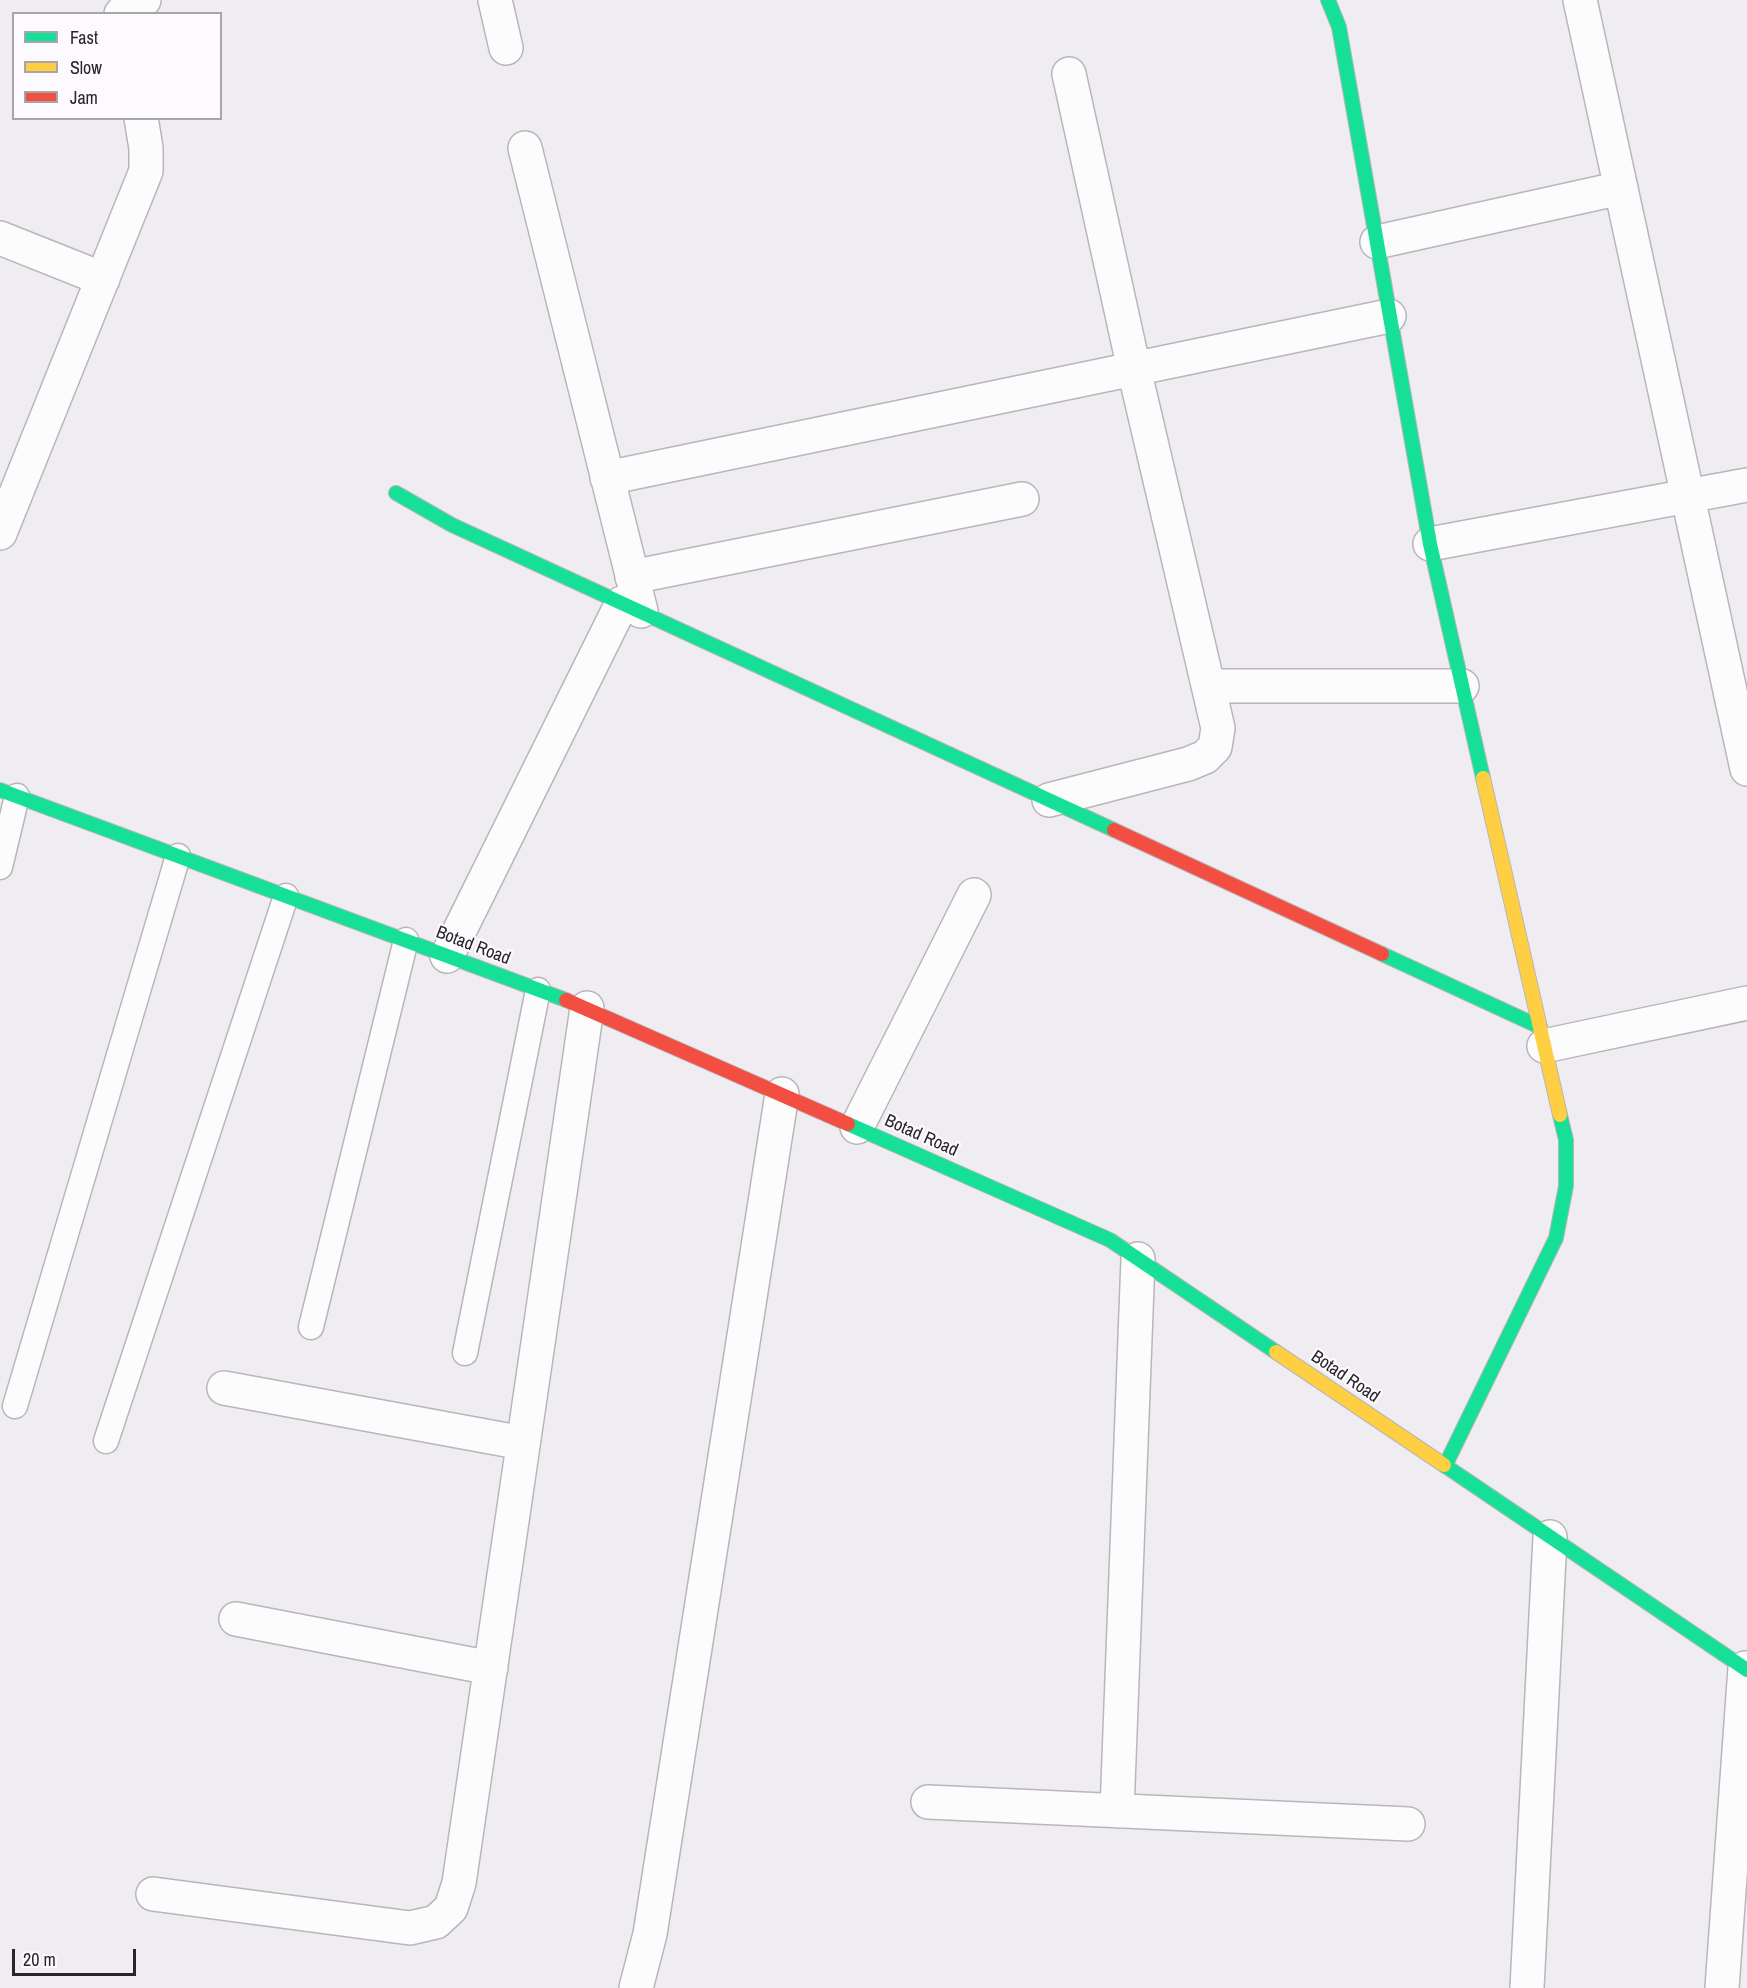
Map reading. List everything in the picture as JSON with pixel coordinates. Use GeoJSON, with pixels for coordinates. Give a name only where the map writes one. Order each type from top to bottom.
{"type":"FeatureCollection","features":[{"type":"Feature","properties":{"kind":"street"},"geometry":{"type":"LineString","coordinates":[[123,12],[129,4],[144,0]]}},
{"type":"Feature","properties":{"kind":"street"},"geometry":{"type":"LineString","coordinates":[[495,0],[506,48]]}},
{"type":"Feature","properties":{"kind":"street"},"geometry":{"type":"LineString","coordinates":[[1328,0],[1339,27],[1430,544],[1566,1140],[1566,1186],[1556,1238],[1445,1466]]}},
{"type":"Feature","properties":{"kind":"street"},"geometry":{"type":"LineString","coordinates":[[1580,0],[1747,769]]}},
{"type":"Feature","properties":{"kind":"street"},"geometry":{"type":"LineString","coordinates":[[1049,800],[1188,764],[1205,756],[1215,747],[1218,728],[1134,369],[1069,74]]}},
{"type":"Feature","properties":{"kind":"street"},"geometry":{"type":"LineString","coordinates":[[0,533],[146,171],[146,148],[141,120]]}},
{"type":"Feature","properties":{"kind":"street"},"geometry":{"type":"LineString","coordinates":[[447,956],[631,597],[607,478],[525,148]]}},
{"type":"Feature","properties":{"kind":"street"},"geometry":{"type":"LineString","coordinates":[[1377,242],[1621,188]]}},
{"type":"Feature","properties":{"kind":"street"},"geometry":{"type":"LineString","coordinates":[[0,238],[103,279]]}},
{"type":"Feature","properties":{"kind":"street"},"geometry":{"type":"LineString","coordinates":[[607,478],[1389,316]]}},
{"type":"Feature","properties":{"kind":"street"},"geometry":{"type":"LineString","coordinates":[[1430,544],[1747,485]]}},
{"type":"Feature","properties":{"kind":"street"},"geometry":{"type":"LineString","coordinates":[[396,493],[452,525],[631,597],[1542,1036],[1747,1003]]}},
{"type":"Feature","properties":{"kind":"street"},"geometry":{"type":"LineString","coordinates":[[631,597],[1022,499]]}},
{"type":"Feature","properties":{"kind":"street"},"geometry":{"type":"LineString","coordinates":[[1210,686],[1462,686]]}},
{"type":"Feature","properties":{"kind":"street","name":"Botad Road"},"geometry":{"type":"LineString","coordinates":[[9,793],[588,1008],[1110,1240],[1746,1669]]}},
{"type":"Feature","properties":{"kind":"street"},"geometry":{"type":"LineString","coordinates":[[856,1127],[974,895]]}},
{"type":"Feature","properties":{"kind":"street"},"geometry":{"type":"LineString","coordinates":[[153,1894],[410,1928],[436,1922],[451,1908],[459,1883],[588,1008]]}},
{"type":"Feature","properties":{"kind":"street"},"geometry":{"type":"LineString","coordinates":[[636,1988],[650,1934],[782,1094]]}},
{"type":"Feature","properties":{"kind":"street"},"geometry":{"type":"LineString","coordinates":[[1117,1811],[1138,1259]]}},
{"type":"Feature","properties":{"kind":"street"},"geometry":{"type":"LineString","coordinates":[[224,1388],[524,1443]]}},
{"type":"Feature","properties":{"kind":"street"},"geometry":{"type":"LineString","coordinates":[[1527,1988],[1550,1537]]}},
{"type":"Feature","properties":{"kind":"street"},"geometry":{"type":"LineString","coordinates":[[236,1619],[491,1668]]}},
{"type":"Feature","properties":{"kind":"street"},"geometry":{"type":"LineString","coordinates":[[1722,1988],[1746,1669]]}},
{"type":"Feature","properties":{"kind":"street"},"geometry":{"type":"LineString","coordinates":[[928,1802],[1408,1824]]}},
{"type":"Feature","properties":{"kind":"lane"},"geometry":{"type":"LineString","coordinates":[[0,867],[9,793]]}},
{"type":"Feature","properties":{"kind":"lane"},"geometry":{"type":"LineString","coordinates":[[15,1406],[178,855]]}},
{"type":"Feature","properties":{"kind":"lane"},"geometry":{"type":"LineString","coordinates":[[106,1441],[286,896]]}},
{"type":"Feature","properties":{"kind":"lane"},"geometry":{"type":"LineString","coordinates":[[311,1327],[406,940]]}},
{"type":"Feature","properties":{"kind":"lane"},"geometry":{"type":"LineString","coordinates":[[465,1353],[538,990]]}},
{"type":"Feature","properties":{"kind":"traffic: fast"},"geometry":{"type":"LineString","coordinates":[[1328,0],[1339,27],[1430,544],[1483,778]]}},
{"type":"Feature","properties":{"kind":"traffic: fast"},"geometry":{"type":"LineString","coordinates":[[396,493],[452,525],[1114,830]]}},
{"type":"Feature","properties":{"kind":"traffic: fast"},"geometry":{"type":"LineString","coordinates":[[0,790],[566,1000]]}},
{"type":"Feature","properties":{"kind":"traffic: fast"},"geometry":{"type":"LineString","coordinates":[[1382,954],[1540,1027]]}},
{"type":"Feature","properties":{"kind":"traffic: fast"},"geometry":{"type":"LineString","coordinates":[[1445,1466],[1556,1238],[1566,1186],[1566,1140],[1560,1115]]}},
{"type":"Feature","properties":{"kind":"traffic: fast"},"geometry":{"type":"LineString","coordinates":[[848,1124],[1110,1240],[1276,1352]]}},
{"type":"Feature","properties":{"kind":"traffic: fast"},"geometry":{"type":"LineString","coordinates":[[1444,1465],[1747,1670]]}},
{"type":"Feature","properties":{"kind":"traffic: slow"},"geometry":{"type":"LineString","coordinates":[[1483,778],[1560,1115]]}},
{"type":"Feature","properties":{"kind":"traffic: slow"},"geometry":{"type":"LineString","coordinates":[[1276,1352],[1444,1465]]}},
{"type":"Feature","properties":{"kind":"traffic: jam"},"geometry":{"type":"LineString","coordinates":[[1114,830],[1382,954]]}},
{"type":"Feature","properties":{"kind":"traffic: jam"},"geometry":{"type":"LineString","coordinates":[[566,1000],[848,1124]]}}]}
